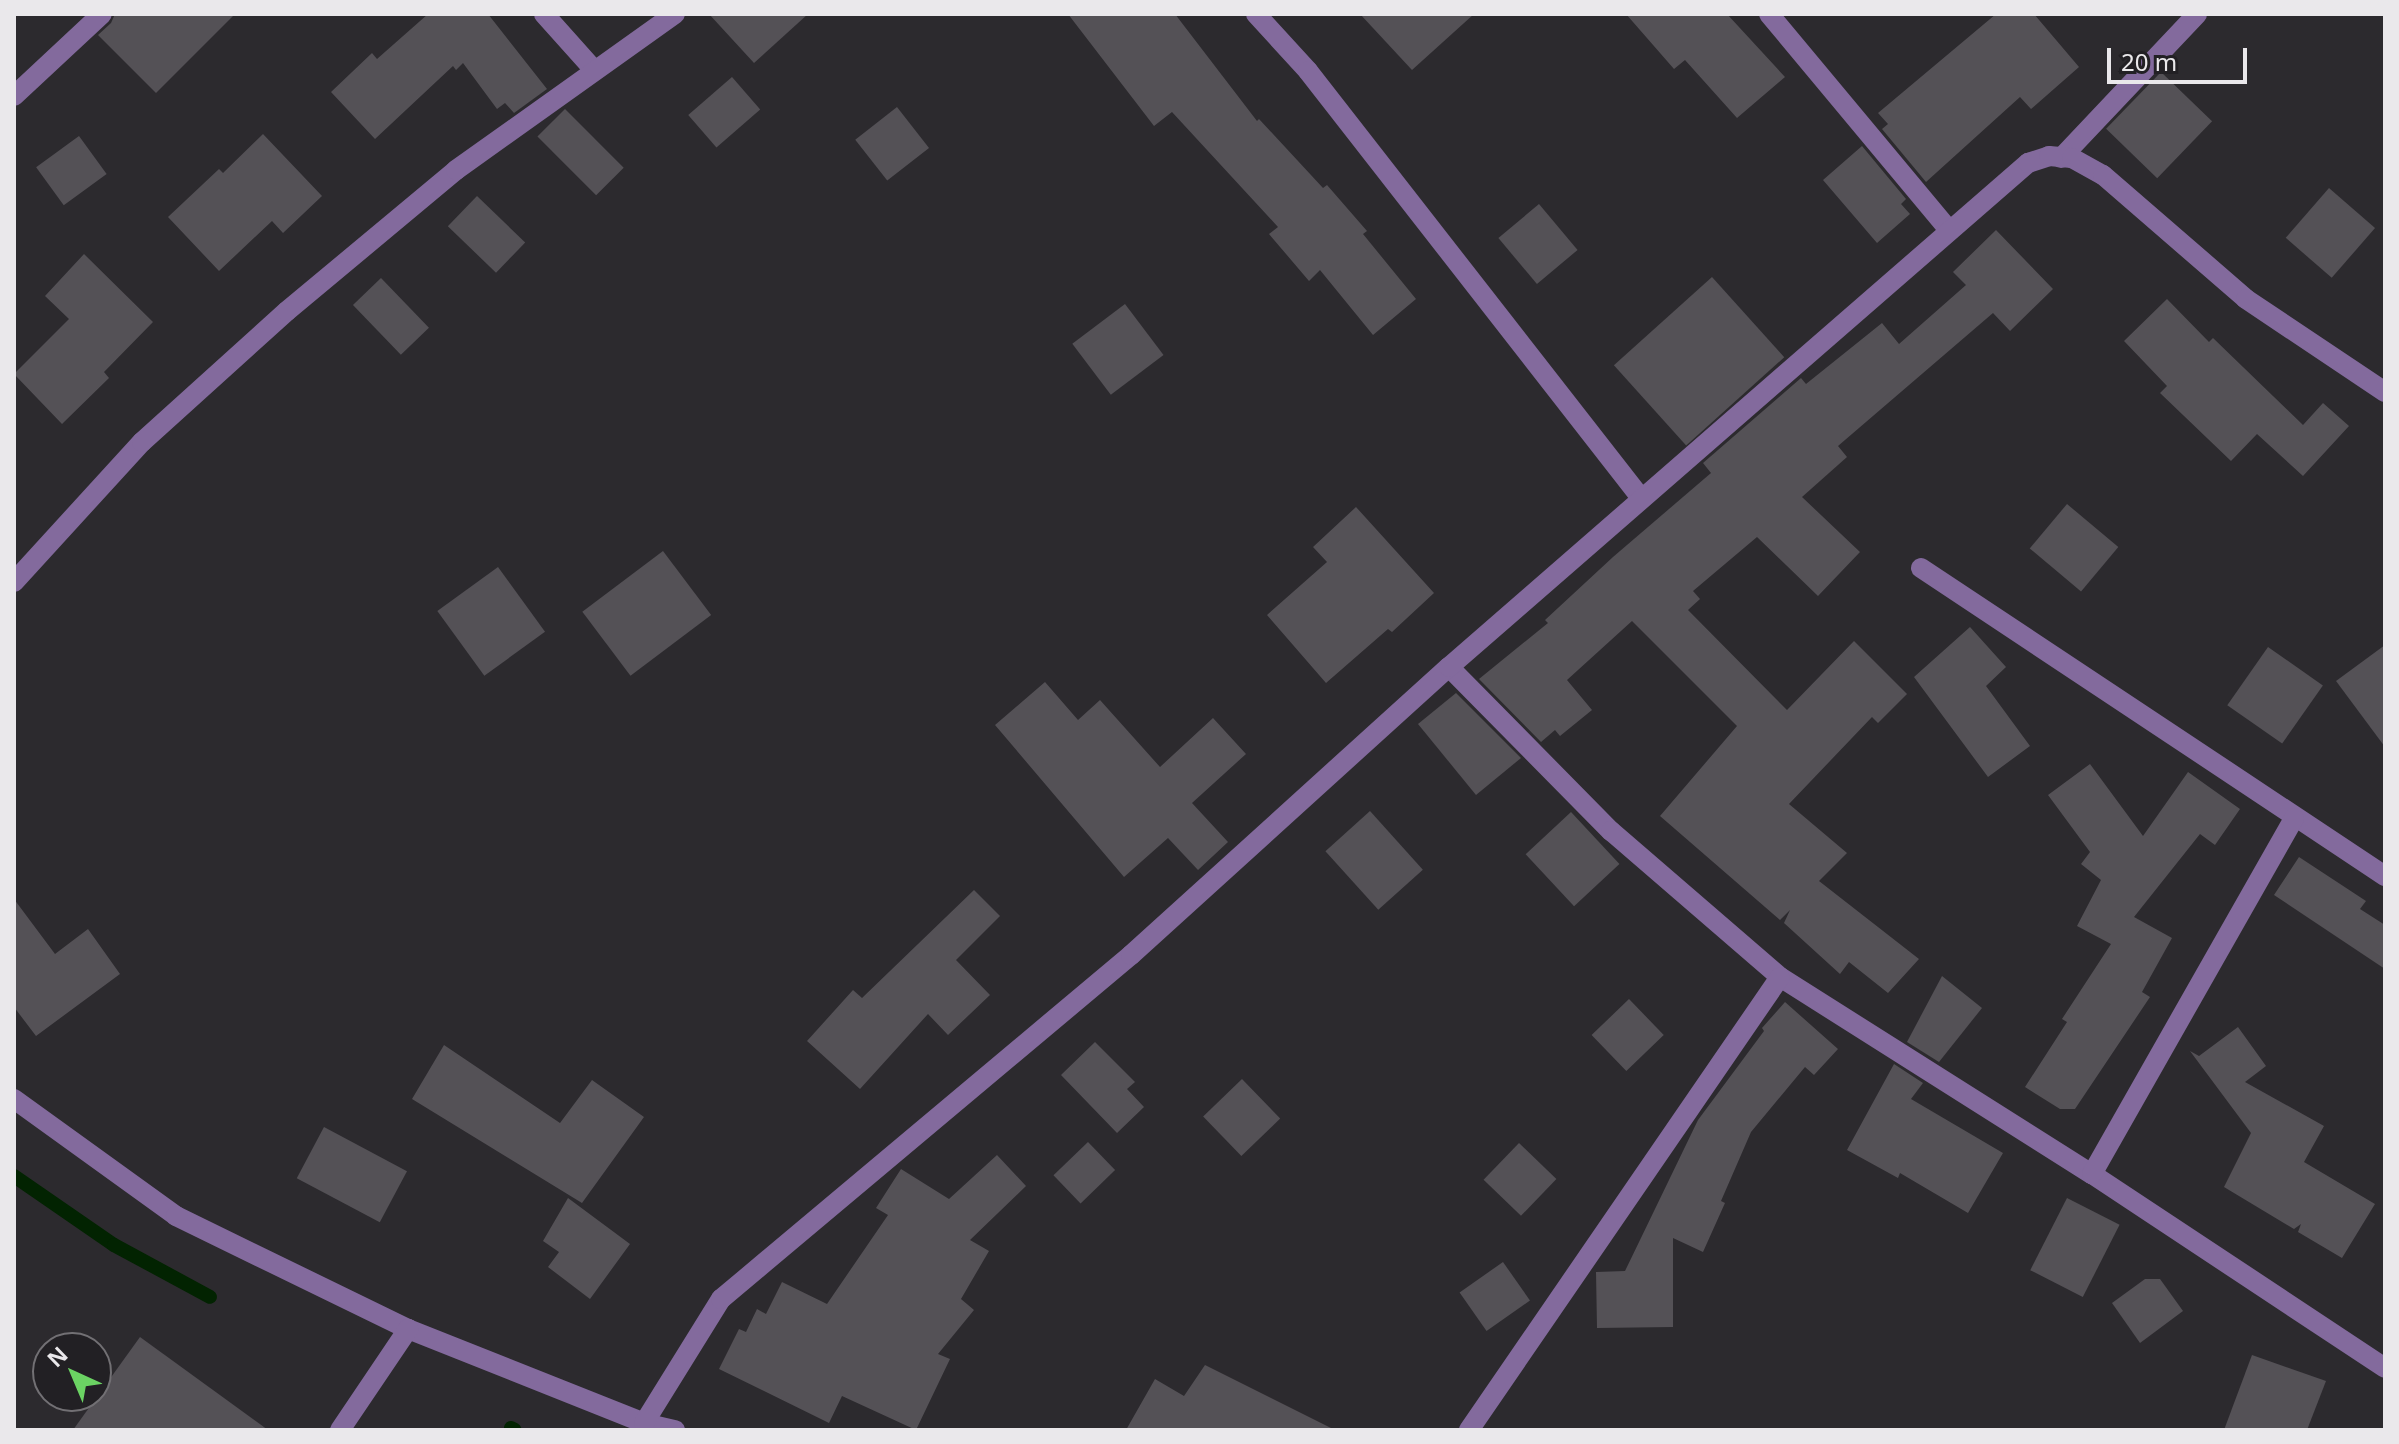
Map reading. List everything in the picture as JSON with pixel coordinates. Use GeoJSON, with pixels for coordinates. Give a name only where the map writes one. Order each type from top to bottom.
{"type":"FeatureCollection","features":[{"type":"Feature","properties":{"kind":"street"},"geometry":{"type":"LineString","coordinates":[[14,96],[102,14]]}},
{"type":"Feature","properties":{"kind":"street"},"geometry":{"type":"LineString","coordinates":[[544,14],[595,71]]}},
{"type":"Feature","properties":{"kind":"street"},"geometry":{"type":"LineString","coordinates":[[14,582],[142,442],[287,311],[456,170],[675,14]]}},
{"type":"Feature","properties":{"kind":"street"},"geometry":{"type":"LineString","coordinates":[[1256,14],[1308,71],[1641,498]]}},
{"type":"Feature","properties":{"kind":"street"},"geometry":{"type":"LineString","coordinates":[[1769,14],[1949,230]]}},
{"type":"Feature","properties":{"kind":"street"},"geometry":{"type":"LineString","coordinates":[[2061,158],[2197,14]]}},
{"type":"Feature","properties":{"kind":"street"},"geometry":{"type":"LineString","coordinates":[[644,1423],[721,1299],[1131,955],[1449,667],[2028,163],[2049,156],[2072,158],[2103,175],[2246,299],[2385,392]]}},
{"type":"Feature","properties":{"kind":"street"},"geometry":{"type":"LineString","coordinates":[[1921,568],[2385,876]]}},
{"type":"Feature","properties":{"kind":"street"},"geometry":{"type":"LineString","coordinates":[[1449,667],[1611,831],[1780,977],[2092,1174],[2385,1368]]}},
{"type":"Feature","properties":{"kind":"street"},"geometry":{"type":"LineString","coordinates":[[2092,1174],[2294,818]]}},
{"type":"Feature","properties":{"kind":"street"},"geometry":{"type":"LineString","coordinates":[[1469,1430],[1780,977]]}},
{"type":"Feature","properties":{"kind":"street"},"geometry":{"type":"LineString","coordinates":[[14,1099],[176,1216],[408,1329],[644,1423],[675,1430]]}},
{"type":"Feature","properties":{"kind":"street"},"geometry":{"type":"LineString","coordinates":[[340,1430],[408,1329]]}},
{"type":"Feature","properties":{"kind":"building"},"geometry":{"type":"Polygon","coordinates":[[[115,14],[235,14],[156,93],[98,35],[111,23],[115,14]]]}},
{"type":"Feature","properties":{"kind":"building"},"geometry":{"type":"Polygon","coordinates":[[[428,14],[488,14],[547,89],[514,113],[505,103],[497,109],[463,63],[456,70],[453,66],[375,139],[331,92],[372,53],[377,59],[428,14]]]}},
{"type":"Feature","properties":{"kind":"building"},"geometry":{"type":"Polygon","coordinates":[[[709,14],[808,14],[754,63],[709,14]]]}},
{"type":"Feature","properties":{"kind":"building"},"geometry":{"type":"Polygon","coordinates":[[[1068,14],[1175,14],[1257,121],[1259,119],[1323,188],[1327,185],[1367,231],[1363,234],[1416,299],[1373,335],[1320,270],[1309,281],[1269,234],[1278,227],[1172,112],[1154,126],[1068,14]]]}},
{"type":"Feature","properties":{"kind":"building"},"geometry":{"type":"Polygon","coordinates":[[[1360,14],[1474,14],[1412,70],[1360,14]]]}},
{"type":"Feature","properties":{"kind":"building"},"geometry":{"type":"Polygon","coordinates":[[[1626,14],[1727,14],[1785,77],[1737,118],[1685,60],[1674,69],[1626,14]]]}},
{"type":"Feature","properties":{"kind":"building"},"geometry":{"type":"Polygon","coordinates":[[[1996,14],[2034,14],[2079,67],[2031,109],[2020,97],[1926,182],[1882,129],[1888,124],[1878,113],[1996,14]]]}},
{"type":"Feature","properties":{"kind":"building"},"geometry":{"type":"Polygon","coordinates":[[[2161,72],[2212,121],[2157,178],[2106,129],[2161,72]]]}},
{"type":"Feature","properties":{"kind":"building"},"geometry":{"type":"Polygon","coordinates":[[[732,77],[760,109],[716,148],[688,115],[732,77]]]}},
{"type":"Feature","properties":{"kind":"building"},"geometry":{"type":"Polygon","coordinates":[[[897,107],[929,148],[887,181],[855,140],[897,107]]]}},
{"type":"Feature","properties":{"kind":"building"},"geometry":{"type":"Polygon","coordinates":[[[565,109],[624,168],[596,195],[537,137],[565,109]]]}},
{"type":"Feature","properties":{"kind":"building"},"geometry":{"type":"Polygon","coordinates":[[[263,134],[322,196],[283,233],[272,221],[219,271],[168,217],[219,169],[223,173],[263,134]]]}},
{"type":"Feature","properties":{"kind":"building"},"geometry":{"type":"Polygon","coordinates":[[[79,136],[107,174],[64,205],[36,167],[79,136]]]}},
{"type":"Feature","properties":{"kind":"building"},"geometry":{"type":"Polygon","coordinates":[[[1862,146],[1906,199],[1901,204],[1910,214],[1877,243],[1823,180],[1862,146]]]}},
{"type":"Feature","properties":{"kind":"building"},"geometry":{"type":"Polygon","coordinates":[[[2329,188],[2375,228],[2332,278],[2286,238],[2329,188]]]}},
{"type":"Feature","properties":{"kind":"building"},"geometry":{"type":"Polygon","coordinates":[[[477,196],[525,243],[496,273],[448,226],[477,196]]]}},
{"type":"Feature","properties":{"kind":"building"},"geometry":{"type":"Polygon","coordinates":[[[1539,204],[1578,250],[1537,284],[1498,238],[1539,204]]]}},
{"type":"Feature","properties":{"kind":"building"},"geometry":{"type":"Polygon","coordinates":[[[1996,230],[2053,289],[2010,331],[1993,313],[1838,446],[1847,457],[1802,497],[1860,552],[1818,596],[1757,537],[1693,591],[1700,599],[1688,610],[1787,710],[1854,641],[1907,694],[1878,723],[1872,717],[1789,804],[1847,853],[1819,881],[1919,959],[1888,993],[1849,962],[1840,974],[1784,923],[1790,910],[1780,920],[1660,816],[1737,726],[1632,621],[1567,680],[1592,710],[1560,736],[1555,730],[1541,742],[1479,679],[1548,623],[1545,620],[1613,557],[1711,473],[1703,463],[1801,378],[1806,384],[1882,323],[1899,344],[1966,285],[1953,272],[1996,230]]]}},
{"type":"Feature","properties":{"kind":"building"},"geometry":{"type":"Polygon","coordinates":[[[84,254],[153,322],[104,372],[109,378],[62,424],[14,374],[69,319],[45,296],[84,254]]]}},
{"type":"Feature","properties":{"kind":"building"},"geometry":{"type":"Polygon","coordinates":[[[1712,277],[1784,357],[1686,446],[1614,365],[1712,277]]]}},
{"type":"Feature","properties":{"kind":"building"},"geometry":{"type":"Polygon","coordinates":[[[381,278],[429,328],[401,355],[353,305],[381,278]]]}},
{"type":"Feature","properties":{"kind":"building"},"geometry":{"type":"Polygon","coordinates":[[[2167,299],[2209,342],[2213,338],[2303,425],[2323,403],[2349,426],[2303,476],[2257,434],[2231,461],[2160,393],[2167,386],[2124,341],[2167,299]]]}},
{"type":"Feature","properties":{"kind":"building"},"geometry":{"type":"Polygon","coordinates":[[[1125,304],[1164,355],[1111,395],[1072,344],[1125,304]]]}},
{"type":"Feature","properties":{"kind":"building"},"geometry":{"type":"Polygon","coordinates":[[[2067,504],[2118,547],[2081,591],[2030,548],[2067,504]]]}},
{"type":"Feature","properties":{"kind":"building"},"geometry":{"type":"Polygon","coordinates":[[[1356,507],[1434,593],[1392,632],[1388,629],[1326,683],[1267,615],[1327,562],[1313,547],[1356,507]]]}},
{"type":"Feature","properties":{"kind":"building"},"geometry":{"type":"Polygon","coordinates":[[[663,551],[711,615],[630,676],[582,612],[663,551]]]}},
{"type":"Feature","properties":{"kind":"building"},"geometry":{"type":"Polygon","coordinates":[[[498,567],[545,632],[484,676],[437,611],[498,567]]]}},
{"type":"Feature","properties":{"kind":"building"},"geometry":{"type":"Polygon","coordinates":[[[1970,627],[2006,667],[1986,686],[2030,746],[1988,777],[1914,677],[1970,627]]]}},
{"type":"Feature","properties":{"kind":"building"},"geometry":{"type":"Polygon","coordinates":[[[2385,645],[2385,747],[2336,681],[2385,645]]]}},
{"type":"Feature","properties":{"kind":"building"},"geometry":{"type":"Polygon","coordinates":[[[2268,647],[2323,685],[2282,744],[2227,705],[2268,647]]]}},
{"type":"Feature","properties":{"kind":"building"},"geometry":{"type":"Polygon","coordinates":[[[1045,682],[1078,720],[1100,700],[1160,767],[1213,718],[1246,754],[1192,803],[1228,842],[1198,870],[1168,838],[1124,877],[995,725],[1045,682]]]}},
{"type":"Feature","properties":{"kind":"building"},"geometry":{"type":"Polygon","coordinates":[[[1456,693],[1521,758],[1476,795],[1418,724],[1456,693]]]}},
{"type":"Feature","properties":{"kind":"building"},"geometry":{"type":"Polygon","coordinates":[[[2090,764],[2143,836],[2188,772],[2240,809],[2215,845],[2200,834],[2134,917],[2172,938],[2142,992],[2150,997],[2075,1109],[2060,1109],[2025,1087],[2067,1022],[2062,1019],[2111,944],[2077,926],[2101,880],[2081,864],[2090,852],[2048,795],[2090,764]]]}},
{"type":"Feature","properties":{"kind":"building"},"geometry":{"type":"Polygon","coordinates":[[[1370,811],[1423,870],[1378,910],[1325,851],[1370,811]]]}},
{"type":"Feature","properties":{"kind":"building"},"geometry":{"type":"Polygon","coordinates":[[[1571,812],[1619,864],[1574,906],[1526,854],[1571,812]]]}},
{"type":"Feature","properties":{"kind":"building"},"geometry":{"type":"Polygon","coordinates":[[[2299,857],[2366,901],[2360,909],[2385,925],[2385,969],[2274,895],[2299,857]]]}},
{"type":"Feature","properties":{"kind":"building"},"geometry":{"type":"Polygon","coordinates":[[[974,890],[1000,916],[956,960],[990,995],[948,1035],[928,1014],[860,1089],[807,1041],[853,990],[862,998],[974,890]]]}},
{"type":"Feature","properties":{"kind":"building"},"geometry":{"type":"Polygon","coordinates":[[[14,899],[55,954],[88,929],[120,974],[36,1036],[14,1007],[14,899]]]}},
{"type":"Feature","properties":{"kind":"building"},"geometry":{"type":"Polygon","coordinates":[[[1942,976],[1982,1008],[1939,1062],[1907,1042],[1942,976]]]}},
{"type":"Feature","properties":{"kind":"building"},"geometry":{"type":"Polygon","coordinates":[[[1629,999],[1664,1035],[1626,1071],[1592,1035],[1629,999]]]}},
{"type":"Feature","properties":{"kind":"building"},"geometry":{"type":"Polygon","coordinates":[[[1785,1002],[1838,1049],[1814,1075],[1805,1067],[1751,1132],[1703,1252],[1673,1238],[1673,1327],[1597,1328],[1596,1272],[1625,1271],[1698,1120],[1764,1031],[1762,1028],[1785,1002]]]}},
{"type":"Feature","properties":{"kind":"building"},"geometry":{"type":"Polygon","coordinates":[[[2238,1027],[2266,1066],[2245,1082],[2324,1126],[2304,1162],[2375,1204],[2342,1258],[2298,1232],[2301,1224],[2294,1229],[2224,1187],[2251,1133],[2190,1051],[2199,1056],[2238,1027]]]}},
{"type":"Feature","properties":{"kind":"building"},"geometry":{"type":"Polygon","coordinates":[[[1095,1042],[1135,1082],[1127,1089],[1144,1107],[1117,1133],[1061,1075],[1095,1042]]]}},
{"type":"Feature","properties":{"kind":"building"},"geometry":{"type":"Polygon","coordinates":[[[444,1045],[560,1123],[592,1080],[644,1117],[582,1203],[412,1099],[444,1045]]]}},
{"type":"Feature","properties":{"kind":"building"},"geometry":{"type":"Polygon","coordinates":[[[1894,1064],[1923,1083],[1911,1099],[2003,1153],[1968,1213],[1900,1173],[1898,1178],[1847,1150],[1894,1064]]]}},
{"type":"Feature","properties":{"kind":"building"},"geometry":{"type":"Polygon","coordinates":[[[1242,1079],[1280,1119],[1241,1156],[1203,1117],[1242,1079]]]}},
{"type":"Feature","properties":{"kind":"building"},"geometry":{"type":"Polygon","coordinates":[[[324,1127],[407,1171],[380,1222],[297,1178],[324,1127]]]}},
{"type":"Feature","properties":{"kind":"building"},"geometry":{"type":"Polygon","coordinates":[[[1088,1142],[1115,1170],[1081,1203],[1053,1175],[1088,1142]]]}},
{"type":"Feature","properties":{"kind":"building"},"geometry":{"type":"Polygon","coordinates":[[[1519,1143],[1556,1179],[1521,1216],[1484,1180],[1519,1143]]]}},
{"type":"Feature","properties":{"kind":"building"},"geometry":{"type":"Polygon","coordinates":[[[997,1155],[1026,1186],[970,1240],[989,1251],[961,1299],[974,1310],[938,1354],[950,1359],[916,1430],[842,1396],[829,1423],[719,1369],[739,1329],[746,1332],[757,1309],[766,1314],[782,1282],[827,1304],[888,1215],[876,1208],[901,1169],[949,1199],[997,1155]]]}},
{"type":"Feature","properties":{"kind":"building"},"geometry":{"type":"Polygon","coordinates":[[[568,1198],[630,1244],[590,1299],[548,1267],[559,1252],[543,1241],[568,1198]]]}},
{"type":"Feature","properties":{"kind":"building"},"geometry":{"type":"Polygon","coordinates":[[[2067,1198],[2120,1225],[2083,1297],[2030,1270],[2067,1198]]]}},
{"type":"Feature","properties":{"kind":"building"},"geometry":{"type":"Polygon","coordinates":[[[1503,1262],[1530,1301],[1487,1331],[1460,1292],[1503,1262]]]}},
{"type":"Feature","properties":{"kind":"building"},"geometry":{"type":"Polygon","coordinates":[[[2145,1279],[2160,1279],[2183,1311],[2140,1343],[2112,1303],[2145,1279]]]}},
{"type":"Feature","properties":{"kind":"building"},"geometry":{"type":"Polygon","coordinates":[[[140,1337],[268,1430],[73,1430],[86,1412],[112,1412],[112,1376],[140,1337]]]}},
{"type":"Feature","properties":{"kind":"building"},"geometry":{"type":"Polygon","coordinates":[[[2252,1355],[2326,1381],[2307,1430],[2224,1430],[2252,1355]]]}},
{"type":"Feature","properties":{"kind":"building"},"geometry":{"type":"Polygon","coordinates":[[[1205,1365],[1335,1430],[1126,1430],[1155,1379],[1184,1396],[1205,1365]]]}},
{"type":"Feature","properties":{"kind":"waterway"},"geometry":{"type":"LineString","coordinates":[[14,1176],[114,1245],[210,1297]]}},
{"type":"Feature","properties":{"kind":"waterway"},"geometry":{"type":"LineString","coordinates":[[511,1428],[515,1430]]}}]}
